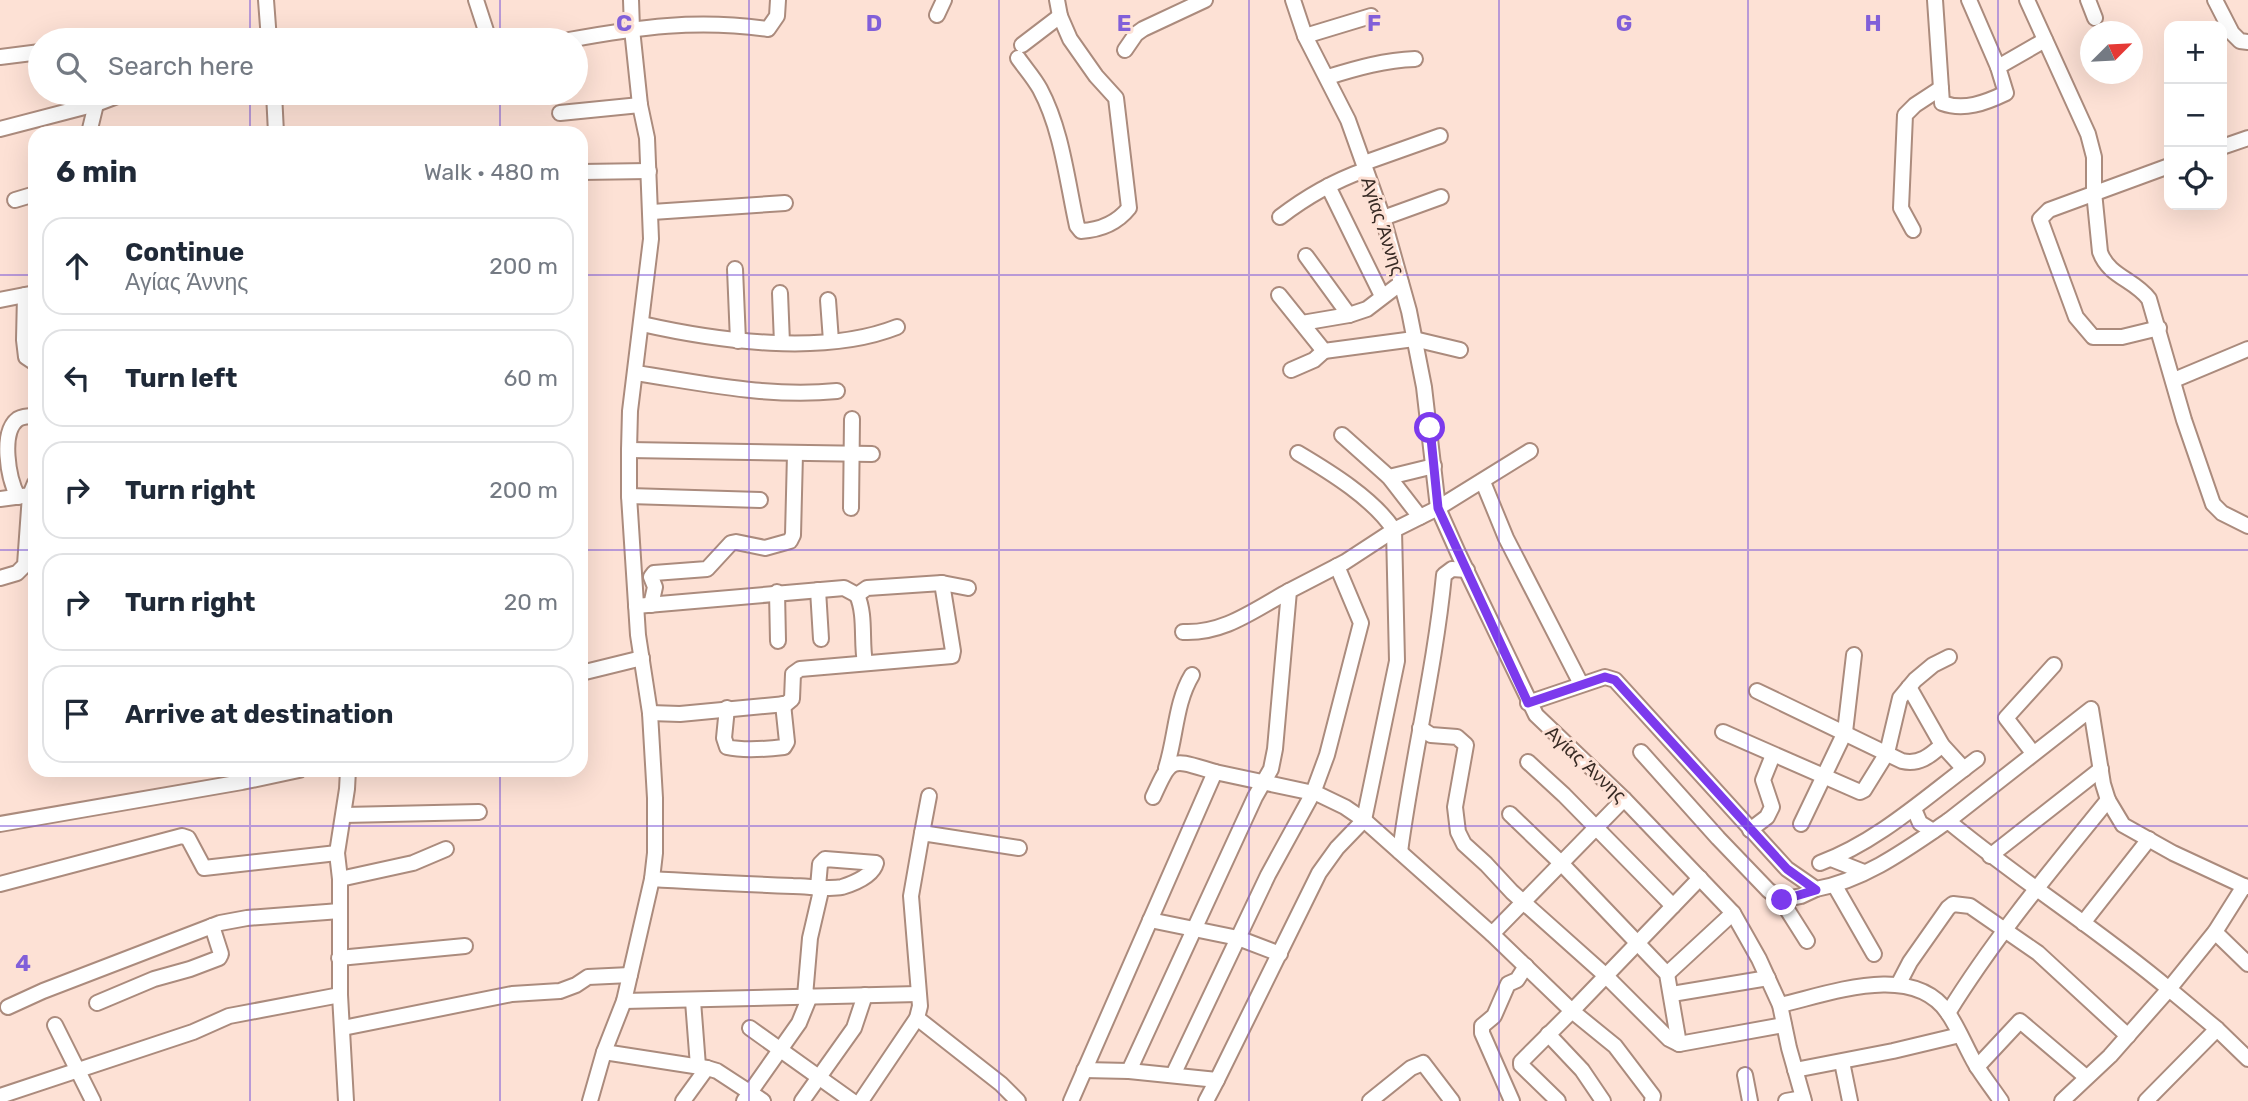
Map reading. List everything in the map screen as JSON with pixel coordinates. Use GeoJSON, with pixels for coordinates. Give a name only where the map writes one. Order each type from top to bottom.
{"type":"FeatureCollection","features":[{"type":"Feature","properties":{"kind":"street"},"geometry":{"type":"LineString","coordinates":[[266,0],[268,28]]}},
{"type":"Feature","properties":{"kind":"street"},"geometry":{"type":"LineString","coordinates":[[476,0],[483,28]]}},
{"type":"Feature","properties":{"kind":"street"},"geometry":{"type":"LineString","coordinates":[[589,1101],[624,1001],[652,879],[657,829],[650,713],[636,606],[629,496],[630,411],[642,324],[652,212],[647,138],[640,105],[631,0]]}},
{"type":"Feature","properties":{"kind":"street"},"geometry":{"type":"LineString","coordinates":[[588,37],[632,29],[699,23],[768,29],[777,16],[778,0]]}},
{"type":"Feature","properties":{"kind":"street"},"geometry":{"type":"LineString","coordinates":[[937,15],[944,0]]}},
{"type":"Feature","properties":{"kind":"street"},"geometry":{"type":"LineString","coordinates":[[1057,0],[1060,16],[1070,39],[1116,98],[1129,208],[1124,215],[1094,230],[1081,231],[1077,226],[1069,183],[1048,109],[1020,52],[1060,16]]}},
{"type":"Feature","properties":{"kind":"street"},"geometry":{"type":"LineString","coordinates":[[1125,50],[1131,39],[1143,29],[1206,0]]}},
{"type":"Feature","properties":{"kind":"street","name":"Αγίας Άννης"},"geometry":{"type":"LineString","coordinates":[[1293,0],[1305,36],[1348,120],[1383,218],[1415,340],[1430,428],[1438,508],[1528,703],[1544,725],[1624,799],[1733,913],[1780,1005],[1803,1099]]}},
{"type":"Feature","properties":{"kind":"street"},"geometry":{"type":"LineString","coordinates":[[1935,0],[1942,103],[1954,107],[1971,106],[2006,93],[1998,67],[1969,0]]}},
{"type":"Feature","properties":{"kind":"street"},"geometry":{"type":"LineString","coordinates":[[2027,0],[2088,134],[2094,157],[2094,192],[2103,261],[2110,270],[2140,287],[2149,299],[2184,420],[2213,504],[2222,513],[2248,526]]}},
{"type":"Feature","properties":{"kind":"street"},"geometry":{"type":"LineString","coordinates":[[2088,0],[2095,18]]}},
{"type":"Feature","properties":{"kind":"street"},"geometry":{"type":"LineString","coordinates":[[2215,0],[2232,33],[2240,41],[2248,42]]}},
{"type":"Feature","properties":{"kind":"street"},"geometry":{"type":"LineString","coordinates":[[1305,36],[1371,16]]}},
{"type":"Feature","properties":{"kind":"street"},"geometry":{"type":"LineString","coordinates":[[1998,67],[2045,40]]}},
{"type":"Feature","properties":{"kind":"street"},"geometry":{"type":"LineString","coordinates":[[0,57],[28,54]]}},
{"type":"Feature","properties":{"kind":"street"},"geometry":{"type":"LineString","coordinates":[[1328,77],[1366,66],[1415,60]]}},
{"type":"Feature","properties":{"kind":"street"},"geometry":{"type":"LineString","coordinates":[[1913,230],[1901,208],[1905,115],[1941,88]]}},
{"type":"Feature","properties":{"kind":"street"},"geometry":{"type":"LineString","coordinates":[[0,129],[92,105]]}},
{"type":"Feature","properties":{"kind":"street"},"geometry":{"type":"LineString","coordinates":[[91,126],[96,105]]}},
{"type":"Feature","properties":{"kind":"street"},"geometry":{"type":"LineString","coordinates":[[276,105],[276,126]]}},
{"type":"Feature","properties":{"kind":"street"},"geometry":{"type":"LineString","coordinates":[[561,113],[640,105]]}},
{"type":"Feature","properties":{"kind":"street"},"geometry":{"type":"LineString","coordinates":[[1280,217],[1301,200],[1364,167],[1440,136]]}},
{"type":"Feature","properties":{"kind":"street"},"geometry":{"type":"LineString","coordinates":[[2227,145],[2248,138]]}},
{"type":"Feature","properties":{"kind":"street"},"geometry":{"type":"LineString","coordinates":[[2159,328],[2122,337],[2093,337],[2076,317],[2040,219],[2049,210],[2164,168]]}},
{"type":"Feature","properties":{"kind":"street"},"geometry":{"type":"LineString","coordinates":[[588,172],[649,171]]}},
{"type":"Feature","properties":{"kind":"street"},"geometry":{"type":"LineString","coordinates":[[1328,186],[1382,296]]}},
{"type":"Feature","properties":{"kind":"street"},"geometry":{"type":"LineString","coordinates":[[15,200],[28,196]]}},
{"type":"Feature","properties":{"kind":"street"},"geometry":{"type":"LineString","coordinates":[[1383,218],[1441,197]]}},
{"type":"Feature","properties":{"kind":"street"},"geometry":{"type":"LineString","coordinates":[[652,212],[785,203]]}},
{"type":"Feature","properties":{"kind":"street"},"geometry":{"type":"LineString","coordinates":[[1306,257],[1349,315]]}},
{"type":"Feature","properties":{"kind":"street"},"geometry":{"type":"LineString","coordinates":[[735,269],[738,341]]}},
{"type":"Feature","properties":{"kind":"street"},"geometry":{"type":"LineString","coordinates":[[1302,323],[1367,309],[1401,283]]}},
{"type":"Feature","properties":{"kind":"street"},"geometry":{"type":"LineString","coordinates":[[780,293],[782,343]]}},
{"type":"Feature","properties":{"kind":"street"},"geometry":{"type":"LineString","coordinates":[[0,300],[28,294]]}},
{"type":"Feature","properties":{"kind":"street"},"geometry":{"type":"LineString","coordinates":[[1279,295],[1324,351]]}},
{"type":"Feature","properties":{"kind":"street"},"geometry":{"type":"LineString","coordinates":[[828,300],[831,341]]}},
{"type":"Feature","properties":{"kind":"street"},"geometry":{"type":"LineString","coordinates":[[28,309],[24,340],[28,358]]}},
{"type":"Feature","properties":{"kind":"street"},"geometry":{"type":"LineString","coordinates":[[642,324],[738,341],[782,343],[875,336],[897,327]]}},
{"type":"Feature","properties":{"kind":"street"},"geometry":{"type":"LineString","coordinates":[[1291,370],[1314,360],[1324,351],[1415,340],[1460,350]]}},
{"type":"Feature","properties":{"kind":"street"},"geometry":{"type":"LineString","coordinates":[[2174,380],[2248,349]]}},
{"type":"Feature","properties":{"kind":"street"},"geometry":{"type":"LineString","coordinates":[[635,373],[790,395],[837,391]]}},
{"type":"Feature","properties":{"kind":"street"},"geometry":{"type":"LineString","coordinates":[[28,416],[16,419],[8,428],[2,453],[9,480],[28,492]]}},
{"type":"Feature","properties":{"kind":"street"},"geometry":{"type":"LineString","coordinates":[[851,508],[852,419]]}},
{"type":"Feature","properties":{"kind":"street"},"geometry":{"type":"LineString","coordinates":[[1342,435],[1389,477],[1420,517]]}},
{"type":"Feature","properties":{"kind":"street"},"geometry":{"type":"LineString","coordinates":[[629,450],[872,454]]}},
{"type":"Feature","properties":{"kind":"street"},"geometry":{"type":"LineString","coordinates":[[1183,632],[1199,633],[1220,629],[1337,566],[1394,530],[1483,482],[1530,451]]}},
{"type":"Feature","properties":{"kind":"street"},"geometry":{"type":"LineString","coordinates":[[1206,1101],[1319,873],[1337,848],[1364,820],[1397,661],[1394,530],[1386,517],[1367,500],[1298,453]]}},
{"type":"Feature","properties":{"kind":"street"},"geometry":{"type":"LineString","coordinates":[[651,605],[655,587],[652,577],[654,573],[707,569],[731,543],[765,548],[790,541],[793,535],[795,454]]}},
{"type":"Feature","properties":{"kind":"street"},"geometry":{"type":"LineString","coordinates":[[1389,477],[1434,466]]}},
{"type":"Feature","properties":{"kind":"street"},"geometry":{"type":"LineString","coordinates":[[1483,482],[1511,550],[1581,684]]}},
{"type":"Feature","properties":{"kind":"street"},"geometry":{"type":"LineString","coordinates":[[0,499],[28,492]]}},
{"type":"Feature","properties":{"kind":"street"},"geometry":{"type":"LineString","coordinates":[[629,496],[760,500]]}},
{"type":"Feature","properties":{"kind":"street"},"geometry":{"type":"LineString","coordinates":[[0,578],[18,573],[25,565],[28,542]]}},
{"type":"Feature","properties":{"kind":"street"},"geometry":{"type":"LineString","coordinates":[[1173,1075],[1237,938],[1313,793],[1327,755],[1361,623],[1337,566]]}},
{"type":"Feature","properties":{"kind":"street"},"geometry":{"type":"LineString","coordinates":[[1400,852],[1444,575],[1452,569],[1467,570]]}},
{"type":"Feature","properties":{"kind":"street"},"geometry":{"type":"LineString","coordinates":[[650,713],[680,714],[783,704],[792,699],[793,674],[800,669],[952,656],[942,583]]}},
{"type":"Feature","properties":{"kind":"street"},"geometry":{"type":"LineString","coordinates":[[857,595],[867,588],[942,583],[968,588]]}},
{"type":"Feature","properties":{"kind":"street"},"geometry":{"type":"LineString","coordinates":[[636,606],[844,588],[857,595],[861,609],[865,663]]}},
{"type":"Feature","properties":{"kind":"street"},"geometry":{"type":"LineString","coordinates":[[818,590],[821,639]]}},
{"type":"Feature","properties":{"kind":"street"},"geometry":{"type":"LineString","coordinates":[[1129,1071],[1255,797],[1271,769],[1289,591]]}},
{"type":"Feature","properties":{"kind":"street"},"geometry":{"type":"LineString","coordinates":[[777,592],[778,641]]}},
{"type":"Feature","properties":{"kind":"street"},"geometry":{"type":"LineString","coordinates":[[1801,824],[1845,732],[1854,654]]}},
{"type":"Feature","properties":{"kind":"street"},"geometry":{"type":"LineString","coordinates":[[1723,733],[1860,792],[1888,753],[1900,698],[1933,665],[1950,657]]}},
{"type":"Feature","properties":{"kind":"street"},"geometry":{"type":"LineString","coordinates":[[588,671],[642,658]]}},
{"type":"Feature","properties":{"kind":"street"},"geometry":{"type":"LineString","coordinates":[[2033,753],[2006,718],[2054,664]]}},
{"type":"Feature","properties":{"kind":"street"},"geometry":{"type":"LineString","coordinates":[[1153,797],[1166,768],[1176,733],[1182,695],[1192,676]]}},
{"type":"Feature","properties":{"kind":"street"},"geometry":{"type":"LineString","coordinates":[[1528,703],[1605,677],[1615,680],[1787,869],[1816,890]]}},
{"type":"Feature","properties":{"kind":"street"},"geometry":{"type":"LineString","coordinates":[[1909,687],[1942,745],[1964,769]]}},
{"type":"Feature","properties":{"kind":"street"},"geometry":{"type":"LineString","coordinates":[[1757,691],[1902,761],[1912,763],[1921,760],[1942,745]]}},
{"type":"Feature","properties":{"kind":"street"},"geometry":{"type":"LineString","coordinates":[[727,708],[724,738],[727,747],[775,748],[785,747],[787,742],[783,704]]}},
{"type":"Feature","properties":{"kind":"street"},"geometry":{"type":"LineString","coordinates":[[1782,900],[1835,886],[1896,857],[1948,821],[2091,709],[2108,800],[2123,825],[2246,886],[2215,932],[2169,989],[2110,1056],[2062,1101]]}},
{"type":"Feature","properties":{"kind":"street"},"geometry":{"type":"LineString","coordinates":[[1420,728],[1431,735],[1457,737],[1465,742],[1455,807],[1458,832],[1464,844],[1605,975],[1669,1040],[1679,1044],[1784,1025]]}},
{"type":"Feature","properties":{"kind":"street"},"geometry":{"type":"LineString","coordinates":[[1641,752],[1718,838],[1768,890],[1782,900],[1807,941]]}},
{"type":"Feature","properties":{"kind":"street"},"geometry":{"type":"LineString","coordinates":[[1751,830],[1767,817],[1772,807],[1763,780],[1773,755]]}},
{"type":"Feature","properties":{"kind":"street"},"geometry":{"type":"LineString","coordinates":[[1864,872],[1825,861],[1858,845],[1913,809],[1977,759]]}},
{"type":"Feature","properties":{"kind":"street"},"geometry":{"type":"LineString","coordinates":[[1528,762],[1673,906]]}},
{"type":"Feature","properties":{"kind":"street"},"geometry":{"type":"LineString","coordinates":[[1166,768],[1179,763],[1313,793],[1333,800],[1364,820],[1493,934],[1572,1011],[1615,1046],[1642,1079],[1653,1096],[1652,1101]]}},
{"type":"Feature","properties":{"kind":"street"},"geometry":{"type":"LineString","coordinates":[[1990,856],[2101,769]]}},
{"type":"Feature","properties":{"kind":"street"},"geometry":{"type":"LineString","coordinates":[[1071,1101],[1215,772]]}},
{"type":"Feature","properties":{"kind":"street"},"geometry":{"type":"LineString","coordinates":[[0,824],[266,777]]}},
{"type":"Feature","properties":{"kind":"street"},"geometry":{"type":"LineString","coordinates":[[346,1101],[340,995],[340,879],[337,853],[347,777]]}},
{"type":"Feature","properties":{"kind":"street"},"geometry":{"type":"LineString","coordinates":[[861,1101],[917,1018],[920,1006],[911,896],[929,796]]}},
{"type":"Feature","properties":{"kind":"street"},"geometry":{"type":"LineString","coordinates":[[1493,934],[1624,799]]}},
{"type":"Feature","properties":{"kind":"street"},"geometry":{"type":"LineString","coordinates":[[1948,1013],[2035,888],[2108,800]]}},
{"type":"Feature","properties":{"kind":"street"},"geometry":{"type":"LineString","coordinates":[[1913,809],[1920,823],[1933,831]]}},
{"type":"Feature","properties":{"kind":"street"},"geometry":{"type":"LineString","coordinates":[[344,815],[479,812]]}},
{"type":"Feature","properties":{"kind":"street"},"geometry":{"type":"LineString","coordinates":[[1510,814],[1667,974],[1679,1044]]}},
{"type":"Feature","properties":{"kind":"street"},"geometry":{"type":"LineString","coordinates":[[1948,821],[1990,856],[2132,958],[2217,1029],[2248,1059]]}},
{"type":"Feature","properties":{"kind":"street"},"geometry":{"type":"LineString","coordinates":[[922,832],[1019,848]]}},
{"type":"Feature","properties":{"kind":"street"},"geometry":{"type":"LineString","coordinates":[[0,884],[182,836],[188,838],[204,868],[337,853]]}},
{"type":"Feature","properties":{"kind":"street"},"geometry":{"type":"LineString","coordinates":[[2083,923],[2149,839]]}},
{"type":"Feature","properties":{"kind":"street"},"geometry":{"type":"LineString","coordinates":[[1858,845],[1864,872]]}},
{"type":"Feature","properties":{"kind":"street"},"geometry":{"type":"LineString","coordinates":[[340,879],[413,863],[446,849]]}},
{"type":"Feature","properties":{"kind":"street"},"geometry":{"type":"LineString","coordinates":[[1558,1101],[1521,1065],[1523,1059],[1700,878]]}},
{"type":"Feature","properties":{"kind":"street"},"geometry":{"type":"LineString","coordinates":[[652,879],[818,887],[820,895],[810,938],[808,996],[799,1023],[747,1097]]}},
{"type":"Feature","properties":{"kind":"street"},"geometry":{"type":"LineString","coordinates":[[1835,886],[1874,954]]}},
{"type":"Feature","properties":{"kind":"street"},"geometry":{"type":"LineString","coordinates":[[1898,985],[1919,948],[1948,908],[1953,904],[1970,906],[2055,967],[2127,1036]]}},
{"type":"Feature","properties":{"kind":"street"},"geometry":{"type":"LineString","coordinates":[[8,1007],[212,926],[247,918],[340,911]]}},
{"type":"Feature","properties":{"kind":"street"},"geometry":{"type":"LineString","coordinates":[[1667,974],[1733,913]]}},
{"type":"Feature","properties":{"kind":"street"},"geometry":{"type":"LineString","coordinates":[[1150,920],[1237,938],[1280,954]]}},
{"type":"Feature","properties":{"kind":"street"},"geometry":{"type":"LineString","coordinates":[[97,1003],[154,979],[219,958],[221,954],[212,926]]}},
{"type":"Feature","properties":{"kind":"street"},"geometry":{"type":"LineString","coordinates":[[2215,932],[2248,964]]}},
{"type":"Feature","properties":{"kind":"street"},"geometry":{"type":"LineString","coordinates":[[339,958],[465,946]]}},
{"type":"Feature","properties":{"kind":"street"},"geometry":{"type":"LineString","coordinates":[[1512,1101],[1482,1033],[1482,1026],[1494,1016],[1508,984],[1517,980],[1525,966]]}},
{"type":"Feature","properties":{"kind":"street"},"geometry":{"type":"LineString","coordinates":[[343,1028],[513,994],[560,991],[588,977],[630,975]]}},
{"type":"Feature","properties":{"kind":"street"},"geometry":{"type":"LineString","coordinates":[[1672,995],[1768,978]]}},
{"type":"Feature","properties":{"kind":"street"},"geometry":{"type":"LineString","coordinates":[[1780,1005],[1869,985],[1898,985],[1930,994],[1948,1013],[1978,1067],[2001,1101]]}},
{"type":"Feature","properties":{"kind":"street"},"geometry":{"type":"LineString","coordinates":[[624,1001],[918,994]]}},
{"type":"Feature","properties":{"kind":"street"},"geometry":{"type":"LineString","coordinates":[[0,1096],[193,1032],[229,1016],[340,995]]}},
{"type":"Feature","properties":{"kind":"street"},"geometry":{"type":"LineString","coordinates":[[802,1101],[853,1028],[866,995]]}},
{"type":"Feature","properties":{"kind":"street"},"geometry":{"type":"LineString","coordinates":[[682,1101],[703,1067],[693,1001]]}},
{"type":"Feature","properties":{"kind":"street"},"geometry":{"type":"LineString","coordinates":[[917,1018],[1002,1084],[1018,1101]]}},
{"type":"Feature","properties":{"kind":"street"},"geometry":{"type":"LineString","coordinates":[[1978,1067],[2020,1021],[2086,1077]]}},
{"type":"Feature","properties":{"kind":"street"},"geometry":{"type":"LineString","coordinates":[[55,1025],[93,1101]]}},
{"type":"Feature","properties":{"kind":"street"},"geometry":{"type":"LineString","coordinates":[[750,1028],[852,1101]]}},
{"type":"Feature","properties":{"kind":"street"},"geometry":{"type":"LineString","coordinates":[[2146,1101],[2217,1029]]}},
{"type":"Feature","properties":{"kind":"street"},"geometry":{"type":"LineString","coordinates":[[1548,1034],[1582,1070],[1603,1101]]}},
{"type":"Feature","properties":{"kind":"street"},"geometry":{"type":"LineString","coordinates":[[1795,1070],[1959,1035]]}},
{"type":"Feature","properties":{"kind":"street"},"geometry":{"type":"LineString","coordinates":[[604,1052],[717,1071],[747,1097],[763,1101]]}},
{"type":"Feature","properties":{"kind":"street"},"geometry":{"type":"LineString","coordinates":[[1842,1062],[1850,1101]]}},
{"type":"Feature","properties":{"kind":"street"},"geometry":{"type":"LineString","coordinates":[[1370,1101],[1411,1068],[1423,1063],[1452,1101]]}},
{"type":"Feature","properties":{"kind":"street"},"geometry":{"type":"LineString","coordinates":[[1084,1070],[1129,1071],[1217,1080]]}},
{"type":"Feature","properties":{"kind":"street"},"geometry":{"type":"LineString","coordinates":[[1745,1075],[1750,1101]]}},
{"type":"Feature","properties":{"kind":"street"},"geometry":{"type":"LineString","coordinates":[[1786,1101],[1803,1099]]}},
{"type":"Feature","properties":{"kind":"route"},"geometry":{"type":"LineString","coordinates":[[1430,428],[1438,508],[1528,703],[1605,677],[1615,680],[1699,776],[1787,869],[1816,890],[1782,900]]}}]}
